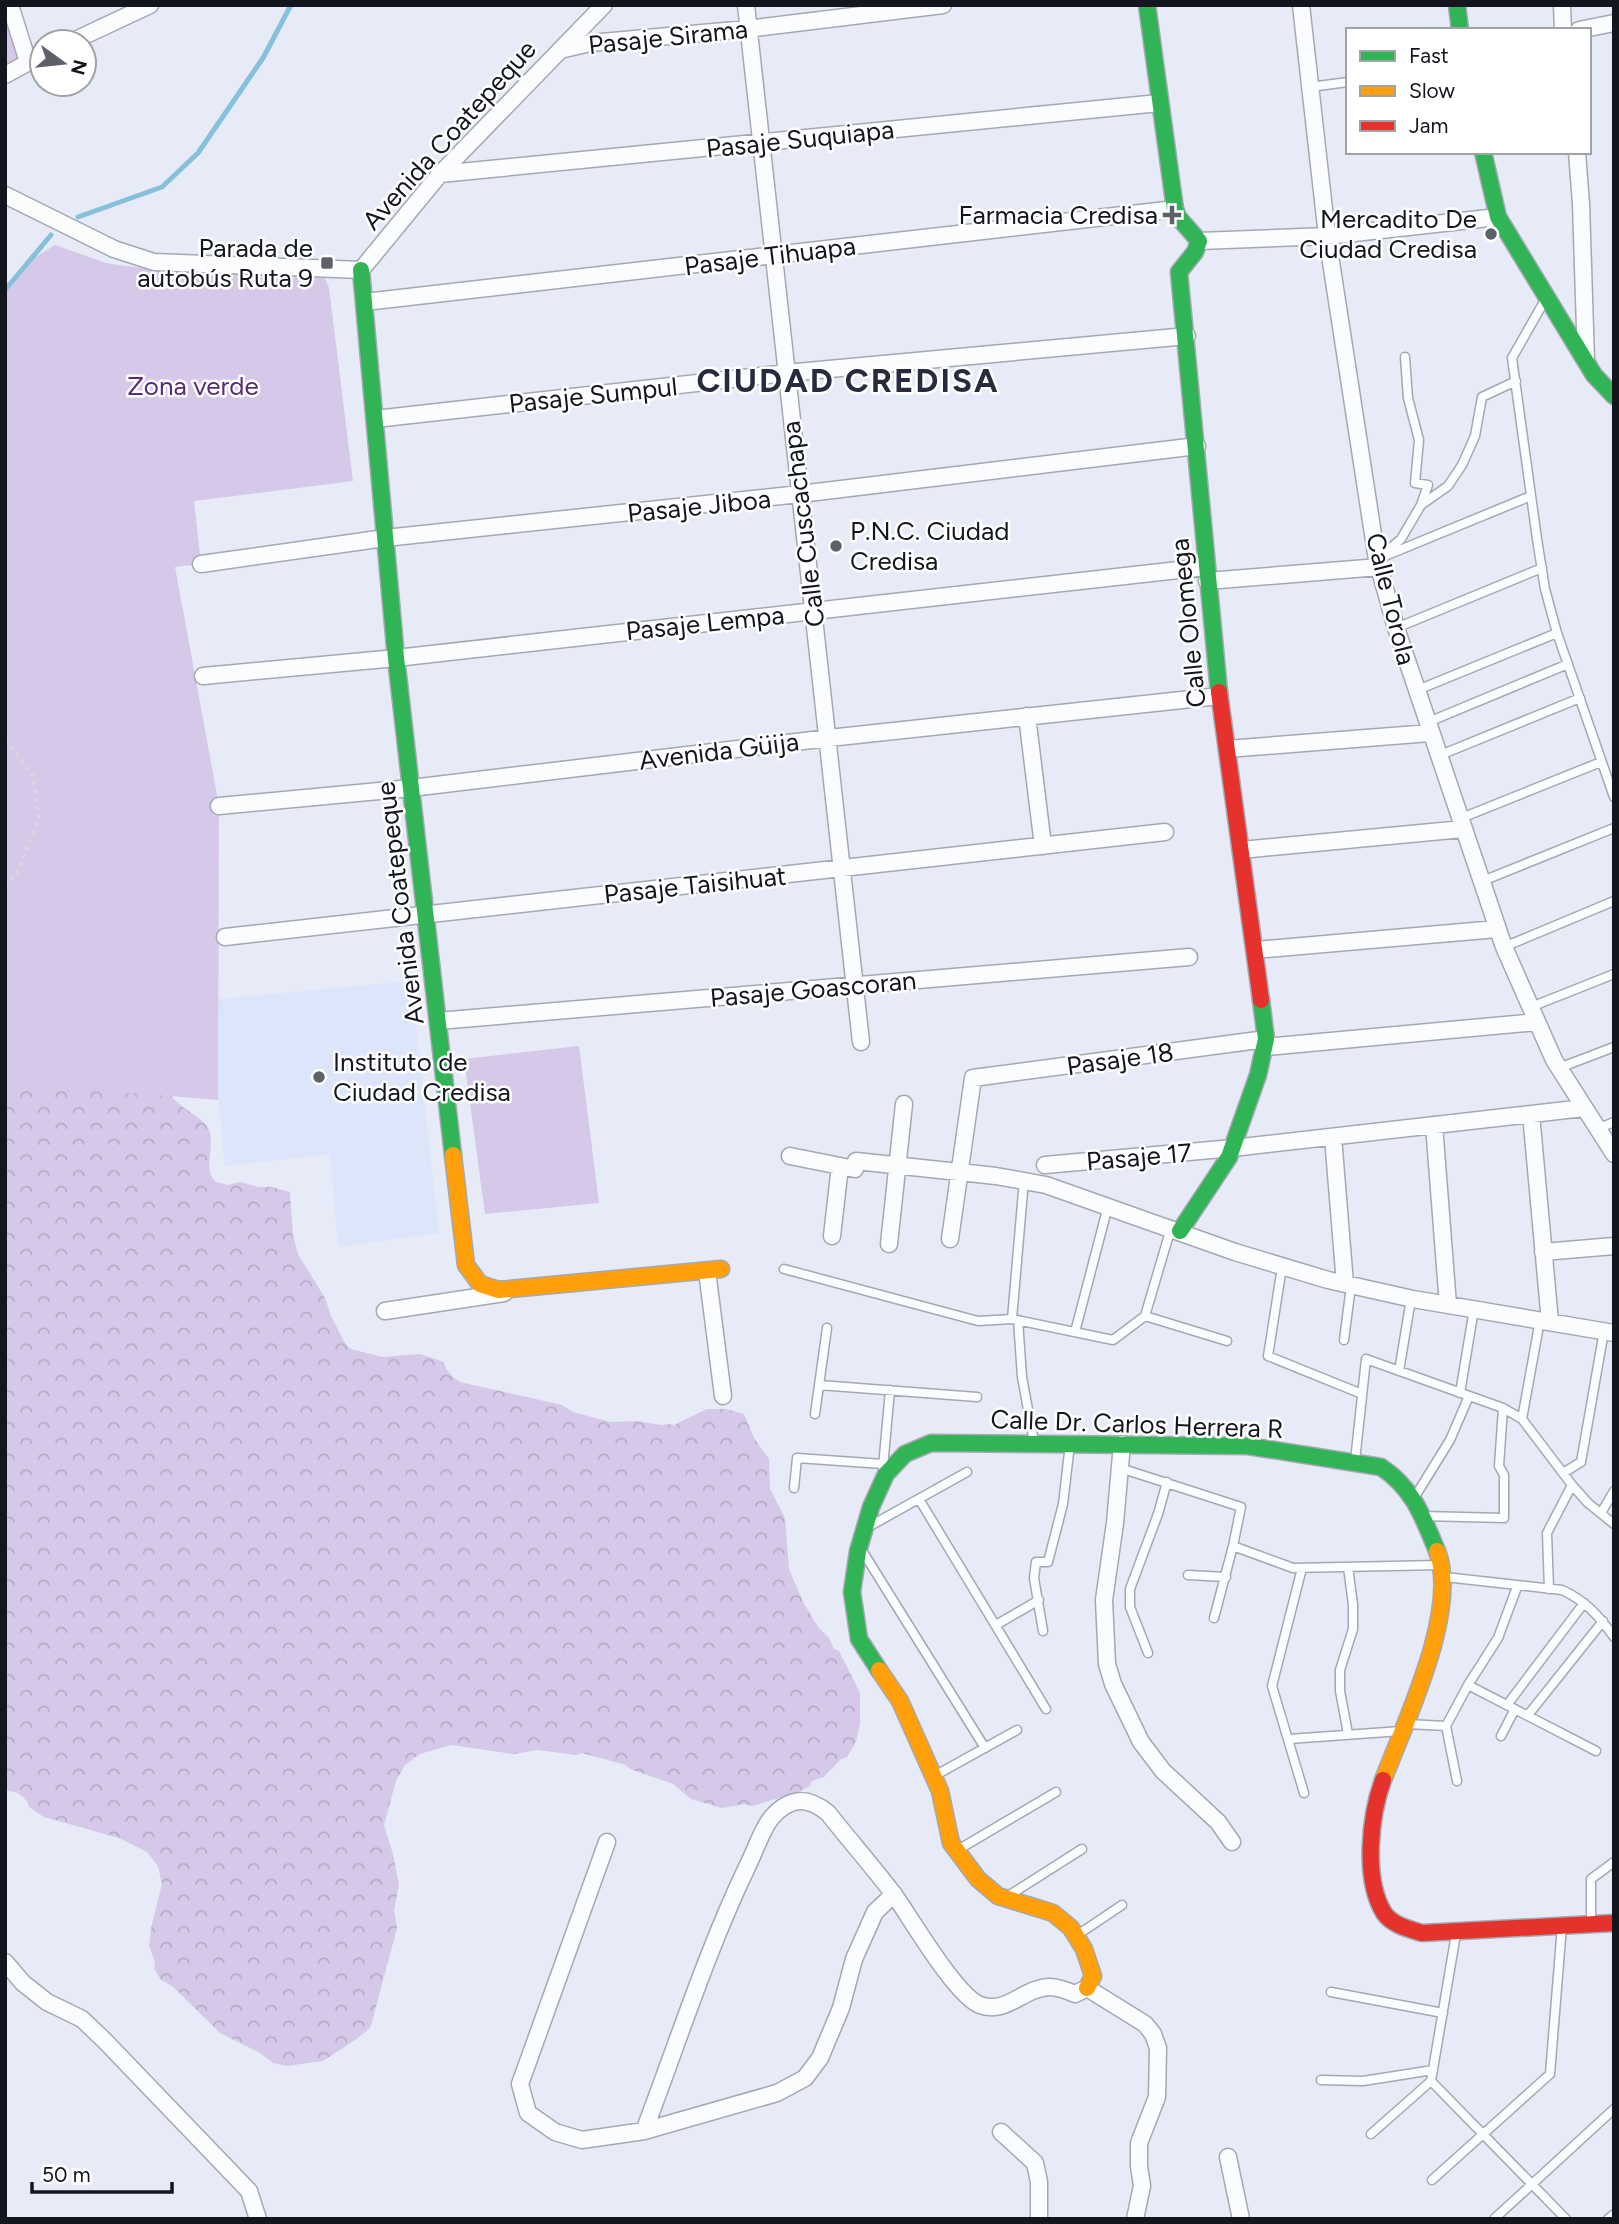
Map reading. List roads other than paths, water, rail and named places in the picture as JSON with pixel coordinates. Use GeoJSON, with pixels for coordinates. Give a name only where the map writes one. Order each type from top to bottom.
{"type":"FeatureCollection","features":[{"type":"Feature","properties":{"kind":"street"},"geometry":{"type":"LineString","coordinates":[[10,5],[28,44]]}},
{"type":"Feature","properties":{"kind":"street"},"geometry":{"type":"LineString","coordinates":[[98,29],[150,5]]}},
{"type":"Feature","properties":{"kind":"street","name":"Avenida Coatepeque"},"geometry":{"type":"LineString","coordinates":[[604,5],[440,174],[361,270],[396,658],[466,1265],[480,1284],[499,1290],[714,1270],[723,1396]]}},
{"type":"Feature","properties":{"kind":"street","name":"Calle Cuscachapa"},"geometry":{"type":"LineString","coordinates":[[746,5],[861,1042]]}},
{"type":"Feature","properties":{"kind":"street","name":"Pasaje Sirama"},"geometry":{"type":"LineString","coordinates":[[559,50],[590,43],[747,29],[943,5]]}},
{"type":"Feature","properties":{"kind":"street"},"geometry":{"type":"LineString","coordinates":[[1147,5],[1175,209],[1179,218],[1199,241],[1327,236],[1498,217]]}},
{"type":"Feature","properties":{"kind":"street","name":"Calle Torola"},"geometry":{"type":"LineString","coordinates":[[1301,5],[1327,236],[1378,563],[1415,691],[1504,947],[1559,1068],[1614,1154]]}},
{"type":"Feature","properties":{"kind":"street"},"geometry":{"type":"LineString","coordinates":[[1457,5],[1460,28]]}},
{"type":"Feature","properties":{"kind":"street"},"geometry":{"type":"LineString","coordinates":[[1562,5],[1563,28]]}},
{"type":"Feature","properties":{"kind":"street"},"geometry":{"type":"LineString","coordinates":[[1589,28],[1614,23]]}},
{"type":"Feature","properties":{"kind":"street"},"geometry":{"type":"LineString","coordinates":[[5,75],[28,63]]}},
{"type":"Feature","properties":{"kind":"street","name":"Pasaje Suquiapa"},"geometry":{"type":"LineString","coordinates":[[440,174],[1159,103]]}},
{"type":"Feature","properties":{"kind":"street"},"geometry":{"type":"LineString","coordinates":[[1483,154],[1498,217],[1594,375],[1614,396]]}},
{"type":"Feature","properties":{"kind":"street"},"geometry":{"type":"LineString","coordinates":[[1577,154],[1586,362]]}},
{"type":"Feature","properties":{"kind":"street","name":"Avenida Coatepeque"},"geometry":{"type":"LineString","coordinates":[[5,194],[114,249],[154,262],[361,270]]}},
{"type":"Feature","properties":{"kind":"street","name":"Pasaje Tihuapa"},"geometry":{"type":"LineString","coordinates":[[365,302],[1175,209]]}},
{"type":"Feature","properties":{"kind":"street","name":"Calle Olomega"},"geometry":{"type":"LineString","coordinates":[[1176,1230],[1219,1175],[1233,1148],[1266,1043],[1219,696],[1179,271],[1196,250],[1199,241]]}},
{"type":"Feature","properties":{"kind":"street","name":"Pasaje Sumpul"},"geometry":{"type":"LineString","coordinates":[[375,419],[786,373],[1187,336]]}},
{"type":"Feature","properties":{"kind":"street","name":"Pasaje Jiboa"},"geometry":{"type":"LineString","coordinates":[[201,564],[385,538],[800,494],[1197,446]]}},
{"type":"Feature","properties":{"kind":"street","name":"Pasaje Lempa"},"geometry":{"type":"LineString","coordinates":[[204,676],[396,658],[813,611],[1206,574],[1378,563]]}},
{"type":"Feature","properties":{"kind":"street","name":"Avenida Güija"},"geometry":{"type":"LineString","coordinates":[[219,806],[411,788],[829,738],[1219,696]]}},
{"type":"Feature","properties":{"kind":"street"},"geometry":{"type":"LineString","coordinates":[[1027,716],[1043,846]]}},
{"type":"Feature","properties":{"kind":"street"},"geometry":{"type":"LineString","coordinates":[[1227,749],[1428,728]]}},
{"type":"Feature","properties":{"kind":"street"},"geometry":{"type":"LineString","coordinates":[[1241,850],[1461,824]]}},
{"type":"Feature","properties":{"kind":"street","name":"Pasaje Taisihuat"},"geometry":{"type":"LineString","coordinates":[[225,937],[1165,832]]}},
{"type":"Feature","properties":{"kind":"street"},"geometry":{"type":"LineString","coordinates":[[1255,950],[1497,929]]}},
{"type":"Feature","properties":{"kind":"street","name":"Pasaje Goascoran"},"geometry":{"type":"LineString","coordinates":[[438,1021],[1188,957]]}},
{"type":"Feature","properties":{"kind":"street","name":"Pasaje 18"},"geometry":{"type":"LineString","coordinates":[[958,1173],[973,1078],[1534,1014]]}},
{"type":"Feature","properties":{"kind":"street"},"geometry":{"type":"LineString","coordinates":[[889,1244],[904,1104]]}},
{"type":"Feature","properties":{"kind":"street","name":"Pasaje 17"},"geometry":{"type":"LineString","coordinates":[[1045,1165],[1233,1148],[1584,1108]]}},
{"type":"Feature","properties":{"kind":"street"},"geometry":{"type":"LineString","coordinates":[[1531,1114],[1543,1252],[1545,1321]]}},
{"type":"Feature","properties":{"kind":"street"},"geometry":{"type":"LineString","coordinates":[[1433,1125],[1448,1305]]}},
{"type":"Feature","properties":{"kind":"street"},"geometry":{"type":"LineString","coordinates":[[1333,1137],[1348,1285]]}},
{"type":"Feature","properties":{"kind":"street"},"geometry":{"type":"LineString","coordinates":[[790,1156],[855,1169],[856,1161],[1024,1180],[1064,1190],[1282,1267],[1348,1285],[1411,1299],[1609,1332]]}},
{"type":"Feature","properties":{"kind":"street"},"geometry":{"type":"LineString","coordinates":[[832,1236],[840,1166]]}},
{"type":"Feature","properties":{"kind":"street"},"geometry":{"type":"LineString","coordinates":[[950,1239],[958,1173]]}},
{"type":"Feature","properties":{"kind":"street"},"geometry":{"type":"LineString","coordinates":[[1543,1252],[1614,1246]]}},
{"type":"Feature","properties":{"kind":"street"},"geometry":{"type":"LineString","coordinates":[[385,1311],[531,1289]]}},
{"type":"Feature","properties":{"kind":"street","name":"Calle Dr. Carlos Herrera R"},"geometry":{"type":"LineString","coordinates":[[1087,1988],[1093,1976],[1084,1949],[1071,1928],[1053,1913],[998,1896],[978,1879],[956,1851],[951,1843],[940,1791],[900,1701],[859,1639],[852,1592],[864,1529],[886,1474],[905,1454],[931,1443],[1248,1446],[1381,1467],[1398,1478],[1421,1516],[1441,1571],[1444,1591],[1435,1642],[1377,1797],[1371,1842],[1374,1885],[1385,1914],[1401,1926],[1422,1933],[1614,1923]]}},
{"type":"Feature","properties":{"kind":"street"},"geometry":{"type":"LineString","coordinates":[[1122,1444],[1104,1600],[1104,1650],[1110,1674],[1141,1742],[1163,1771],[1218,1822],[1232,1842]]}},
{"type":"Feature","properties":{"kind":"street"},"geometry":{"type":"LineString","coordinates":[[644,2131],[731,1901],[771,1818],[786,1806],[800,1800],[817,1804],[828,1813],[894,1894],[953,1982],[978,2005],[997,2007],[1018,2000],[1034,1989],[1052,1986],[1075,1994],[1087,1988],[1144,2024],[1153,2034],[1158,2048],[1157,2097],[1139,2143],[1142,2186],[1135,2219]]}},
{"type":"Feature","properties":{"kind":"street"},"geometry":{"type":"LineString","coordinates":[[607,1842],[520,2084],[528,2113],[555,2132],[582,2140],[644,2131],[777,2093],[805,2078],[820,2058],[841,2008],[854,1959],[875,1912],[894,1894]]}},
{"type":"Feature","properties":{"kind":"street"},"geometry":{"type":"LineString","coordinates":[[5,1962],[23,1983],[47,2002],[82,2019],[105,2041],[249,2191],[258,2219]]}},
{"type":"Feature","properties":{"kind":"street"},"geometry":{"type":"LineString","coordinates":[[1001,2132],[1035,2163],[1039,2182],[1039,2219]]}},
{"type":"Feature","properties":{"kind":"street"},"geometry":{"type":"LineString","coordinates":[[1228,2157],[1241,2219]]}},
{"type":"Feature","properties":{"kind":"lane"},"geometry":{"type":"LineString","coordinates":[[1310,87],[1346,82]]}},
{"type":"Feature","properties":{"kind":"lane"},"geometry":{"type":"LineString","coordinates":[[1546,299],[1512,358],[1542,568],[1557,633],[1614,797]]}},
{"type":"Feature","properties":{"kind":"lane"},"geometry":{"type":"LineString","coordinates":[[1378,563],[1401,539],[1421,505],[1427,485],[1415,483],[1419,440],[1406,387],[1405,357]]}},
{"type":"Feature","properties":{"kind":"lane"},"geometry":{"type":"LineString","coordinates":[[1421,505],[1448,486],[1462,465],[1475,436],[1482,397],[1516,380]]}},
{"type":"Feature","properties":{"kind":"lane"},"geometry":{"type":"LineString","coordinates":[[1378,563],[1531,496]]}},
{"type":"Feature","properties":{"kind":"lane"},"geometry":{"type":"LineString","coordinates":[[1396,628],[1542,568]]}},
{"type":"Feature","properties":{"kind":"lane"},"geometry":{"type":"LineString","coordinates":[[1415,691],[1557,633]]}},
{"type":"Feature","properties":{"kind":"lane"},"geometry":{"type":"LineString","coordinates":[[1428,728],[1568,664]]}},
{"type":"Feature","properties":{"kind":"lane"},"geometry":{"type":"LineString","coordinates":[[1438,756],[1580,698]]}},
{"type":"Feature","properties":{"kind":"lane"},"geometry":{"type":"LineString","coordinates":[[1461,824],[1601,762]]}},
{"type":"Feature","properties":{"kind":"lane"},"geometry":{"type":"LineString","coordinates":[[1480,882],[1614,828]]}},
{"type":"Feature","properties":{"kind":"lane"},"geometry":{"type":"LineString","coordinates":[[1504,947],[1614,901]]}},
{"type":"Feature","properties":{"kind":"lane"},"geometry":{"type":"LineString","coordinates":[[1534,1014],[1614,974]]}},
{"type":"Feature","properties":{"kind":"lane"},"geometry":{"type":"LineString","coordinates":[[1559,1068],[1614,1047]]}},
{"type":"Feature","properties":{"kind":"lane"},"geometry":{"type":"LineString","coordinates":[[1597,1129],[1614,1122]]}},
{"type":"Feature","properties":{"kind":"lane"},"geometry":{"type":"LineString","coordinates":[[1024,1180],[1015,1320],[1022,1377],[1035,1443]]}},
{"type":"Feature","properties":{"kind":"lane"},"geometry":{"type":"LineString","coordinates":[[1075,1332],[1108,1206]]}},
{"type":"Feature","properties":{"kind":"lane"},"geometry":{"type":"LineString","coordinates":[[783,1269],[978,1321],[1015,1320],[1113,1340],[1145,1316],[1176,1230]]}},
{"type":"Feature","properties":{"kind":"lane"},"geometry":{"type":"LineString","coordinates":[[1282,1267],[1268,1356],[1362,1394]]}},
{"type":"Feature","properties":{"kind":"lane"},"geometry":{"type":"LineString","coordinates":[[1344,1340],[1348,1285]]}},
{"type":"Feature","properties":{"kind":"lane"},"geometry":{"type":"LineString","coordinates":[[1399,1371],[1411,1299]]}},
{"type":"Feature","properties":{"kind":"lane"},"geometry":{"type":"LineString","coordinates":[[1413,1499],[1451,1440],[1465,1395],[1474,1309]]}},
{"type":"Feature","properties":{"kind":"lane"},"geometry":{"type":"LineString","coordinates":[[1145,1316],[1227,1341]]}},
{"type":"Feature","properties":{"kind":"lane"},"geometry":{"type":"LineString","coordinates":[[1522,1419],[1545,1321]]}},
{"type":"Feature","properties":{"kind":"lane"},"geometry":{"type":"LineString","coordinates":[[815,1414],[827,1328]]}},
{"type":"Feature","properties":{"kind":"lane"},"geometry":{"type":"LineString","coordinates":[[1563,1473],[1581,1462],[1609,1332]]}},
{"type":"Feature","properties":{"kind":"lane"},"geometry":{"type":"LineString","coordinates":[[1354,1462],[1366,1359],[1503,1408],[1522,1419],[1572,1485],[1588,1503],[1614,1524]]}},
{"type":"Feature","properties":{"kind":"lane"},"geometry":{"type":"LineString","coordinates":[[819,1385],[977,1397]]}},
{"type":"Feature","properties":{"kind":"lane"},"geometry":{"type":"LineString","coordinates":[[881,1485],[890,1390]]}},
{"type":"Feature","properties":{"kind":"lane"},"geometry":{"type":"LineString","coordinates":[[1421,1516],[1504,1518],[1504,1475],[1499,1466],[1503,1408]]}},
{"type":"Feature","properties":{"kind":"lane"},"geometry":{"type":"LineString","coordinates":[[1044,1632],[1034,1578],[1036,1562],[1048,1563],[1063,1504],[1070,1444]]}},
{"type":"Feature","properties":{"kind":"lane"},"geometry":{"type":"LineString","coordinates":[[794,1488],[797,1458],[883,1464]]}},
{"type":"Feature","properties":{"kind":"lane"},"geometry":{"type":"LineString","coordinates":[[1120,1468],[1241,1507],[1214,1618]]}},
{"type":"Feature","properties":{"kind":"lane"},"geometry":{"type":"LineString","coordinates":[[864,1529],[967,1472]]}},
{"type":"Feature","properties":{"kind":"lane"},"geometry":{"type":"LineString","coordinates":[[1148,1653],[1130,1607],[1130,1590],[1167,1482]]}},
{"type":"Feature","properties":{"kind":"lane"},"geometry":{"type":"LineString","coordinates":[[1549,1589],[1547,1533],[1572,1485]]}},
{"type":"Feature","properties":{"kind":"lane"},"geometry":{"type":"LineString","coordinates":[[1601,1513],[1614,1490]]}},
{"type":"Feature","properties":{"kind":"lane"},"geometry":{"type":"LineString","coordinates":[[919,1499],[1046,1709]]}},
{"type":"Feature","properties":{"kind":"lane"},"geometry":{"type":"LineString","coordinates":[[1233,1546],[1293,1568],[1348,1567],[1441,1571],[1517,1587],[1562,1590],[1579,1597],[1603,1621],[1614,1637]]}},
{"type":"Feature","properties":{"kind":"lane"},"geometry":{"type":"LineString","coordinates":[[859,1547],[985,1748]]}},
{"type":"Feature","properties":{"kind":"lane"},"geometry":{"type":"LineString","coordinates":[[1348,1567],[1353,1629],[1340,1670],[1340,1691],[1348,1734]]}},
{"type":"Feature","properties":{"kind":"lane"},"geometry":{"type":"LineString","coordinates":[[1302,1568],[1272,1686],[1304,1793]]}},
{"type":"Feature","properties":{"kind":"lane"},"geometry":{"type":"LineString","coordinates":[[1188,1575],[1226,1577]]}},
{"type":"Feature","properties":{"kind":"lane"},"geometry":{"type":"LineString","coordinates":[[1457,1781],[1446,1726],[1468,1685],[1498,1639],[1517,1587]]}},
{"type":"Feature","properties":{"kind":"lane"},"geometry":{"type":"LineString","coordinates":[[996,1625],[1039,1600]]}},
{"type":"Feature","properties":{"kind":"lane"},"geometry":{"type":"LineString","coordinates":[[1501,1736],[1511,1707],[1584,1603]]}},
{"type":"Feature","properties":{"kind":"lane"},"geometry":{"type":"LineString","coordinates":[[1528,1716],[1603,1621]]}},
{"type":"Feature","properties":{"kind":"lane"},"geometry":{"type":"LineString","coordinates":[[1468,1685],[1596,1751]]}},
{"type":"Feature","properties":{"kind":"lane"},"geometry":{"type":"LineString","coordinates":[[1289,1739],[1402,1727],[1446,1726]]}},
{"type":"Feature","properties":{"kind":"lane"},"geometry":{"type":"LineString","coordinates":[[934,1777],[1017,1730]]}},
{"type":"Feature","properties":{"kind":"lane"},"geometry":{"type":"LineString","coordinates":[[956,1851],[1056,1792]]}},
{"type":"Feature","properties":{"kind":"lane"},"geometry":{"type":"LineString","coordinates":[[1004,1898],[1082,1849]]}},
{"type":"Feature","properties":{"kind":"lane"},"geometry":{"type":"LineString","coordinates":[[1591,1924],[1591,1879],[1614,1862]]}},
{"type":"Feature","properties":{"kind":"lane"},"geometry":{"type":"LineString","coordinates":[[1076,1936],[1122,1905]]}},
{"type":"Feature","properties":{"kind":"lane"},"geometry":{"type":"LineString","coordinates":[[1432,2180],[1550,2074],[1562,1926]]}},
{"type":"Feature","properties":{"kind":"lane"},"geometry":{"type":"LineString","coordinates":[[1371,2134],[1431,2081],[1457,1931]]}},
{"type":"Feature","properties":{"kind":"lane"},"geometry":{"type":"LineString","coordinates":[[1331,1992],[1443,2013]]}},
{"type":"Feature","properties":{"kind":"lane"},"geometry":{"type":"LineString","coordinates":[[1321,2080],[1363,2081],[1433,2070]]}},
{"type":"Feature","properties":{"kind":"lane"},"geometry":{"type":"LineString","coordinates":[[1431,2081],[1566,2219]]}},
{"type":"Feature","properties":{"kind":"lane"},"geometry":{"type":"LineString","coordinates":[[1494,2219],[1614,2109]]}},
{"type":"Feature","properties":{"kind":"lane"},"geometry":{"type":"LineString","coordinates":[[1608,2219],[1614,2214]]}},
{"type":"Feature","properties":{"kind":"waterway"},"geometry":{"type":"LineString","coordinates":[[78,217],[162,187],[198,153],[263,58],[291,5]]}},
{"type":"Feature","properties":{"kind":"waterway"},"geometry":{"type":"LineString","coordinates":[[5,290],[51,235]]}},
{"type":"Feature","properties":{"kind":"place","name":"Farmacia Credisa"},"geometry":{"type":"Point","coordinates":[1172,215]}},
{"type":"Feature","properties":{"kind":"place","name":"Mercadito De Ciudad Credisa"},"geometry":{"type":"Point","coordinates":[1491,234]}},
{"type":"Feature","properties":{"kind":"place","name":"Parada de autobús Ruta 9"},"geometry":{"type":"Point","coordinates":[327,263]}},
{"type":"Feature","properties":{"kind":"place","name":"P.N.C. Ciudad Credisa"},"geometry":{"type":"Point","coordinates":[836,546]}},
{"type":"Feature","properties":{"kind":"place","name":"Instituto de Ciudad Credisa"},"geometry":{"type":"Point","coordinates":[319,1077]}},
{"type":"Feature","properties":{"kind":"district","name":"CIUDAD CREDISA"},"geometry":{"type":"Point","coordinates":[848,380]}},
{"type":"Feature","properties":{"kind":"park label","name":"Zona verde"},"geometry":{"type":"Point","coordinates":[193,386]}}]}
